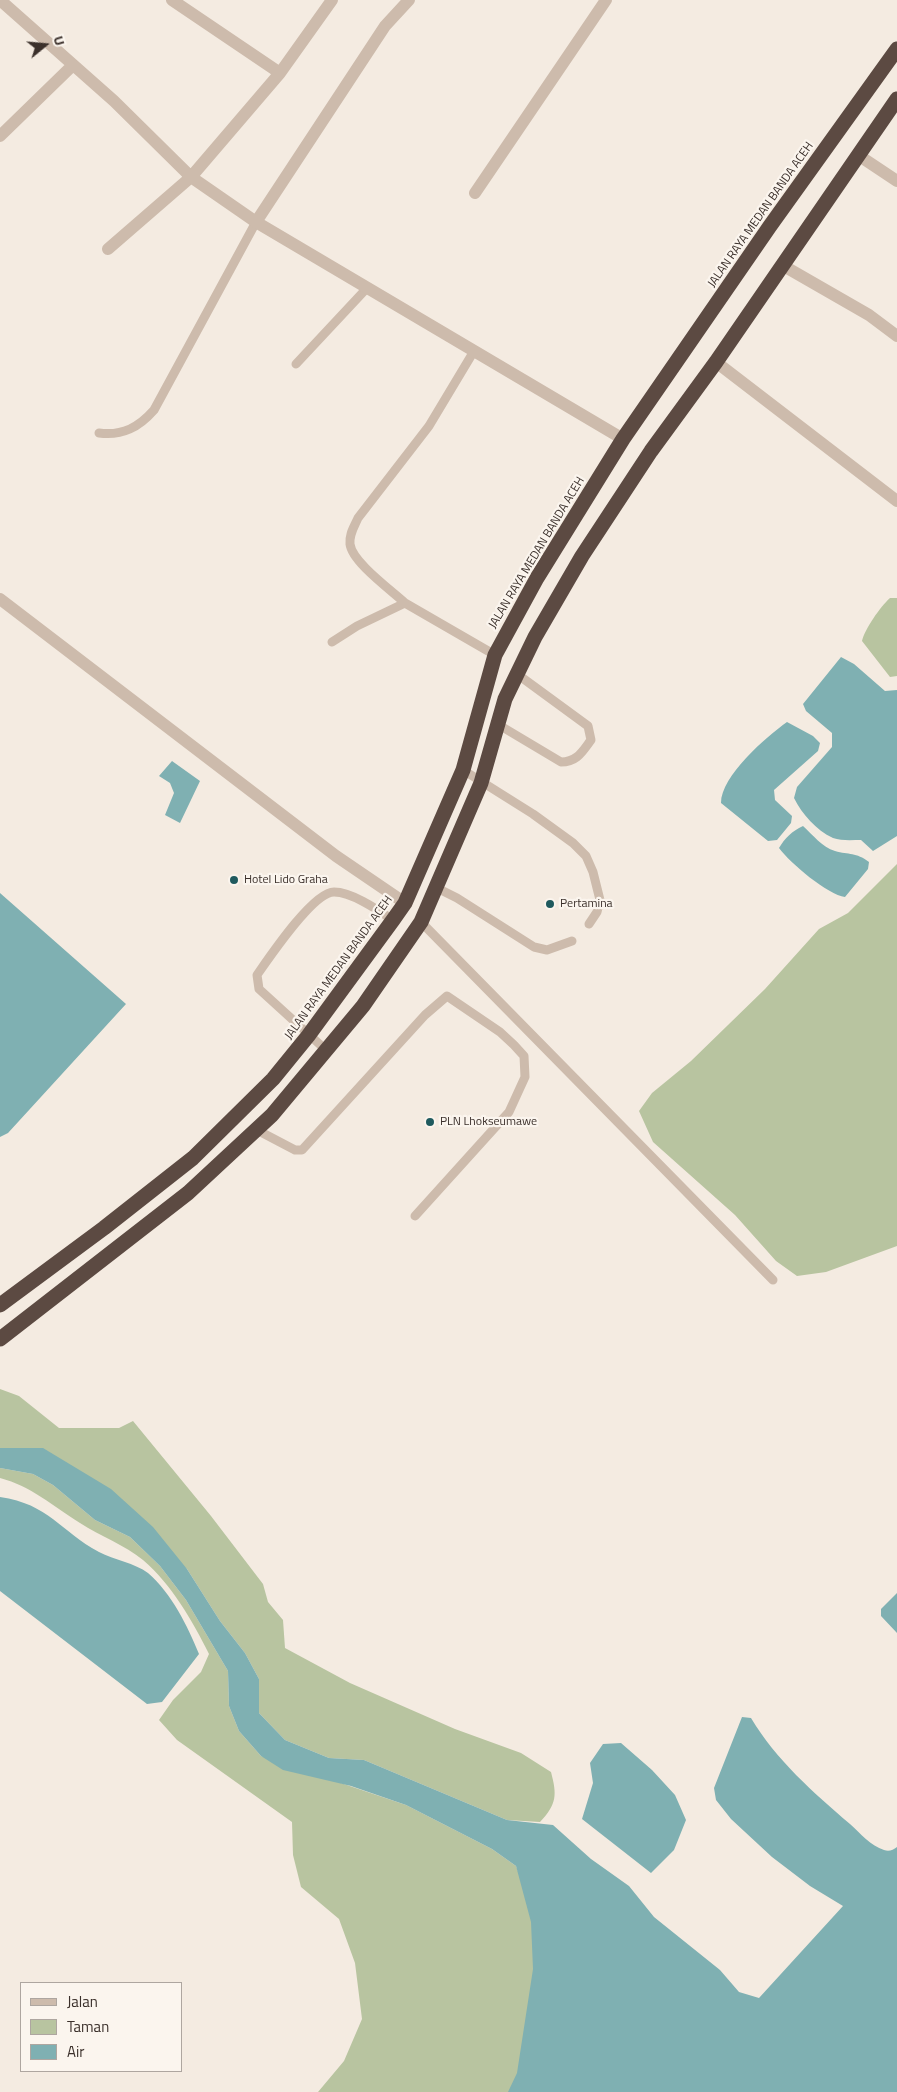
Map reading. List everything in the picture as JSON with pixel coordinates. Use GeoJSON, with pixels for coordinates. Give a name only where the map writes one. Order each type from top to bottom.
{"type":"FeatureCollection","features":[{"type":"Feature","properties":{"kind":"highway","name":"JALAN RAYA MEDAN BANDA ACEH"},"geometry":{"type":"LineString","coordinates":[[0,1305],[104,1228],[193,1158],[273,1079],[308,1036],[405,903],[463,770],[495,655],[537,578],[623,439],[775,218],[897,49]]}},
{"type":"Feature","properties":{"kind":"highway"},"geometry":{"type":"LineString","coordinates":[[0,1339],[188,1193],[272,1115],[363,1006],[420,922],[437,888],[481,783],[505,699],[582,556],[651,451],[716,362],[897,99]]}},
{"type":"Feature","properties":{"kind":"highway"},"geometry":{"type":"LineString","coordinates":[[104,1228],[120,1246]]}},
{"type":"Feature","properties":{"kind":"street"},"geometry":{"type":"LineString","coordinates":[[0,0],[73,65],[191,177],[256,222],[623,439]]}},
{"type":"Feature","properties":{"kind":"street"},"geometry":{"type":"LineString","coordinates":[[172,0],[280,73]]}},
{"type":"Feature","properties":{"kind":"street"},"geometry":{"type":"LineString","coordinates":[[108,249],[191,177],[280,73],[332,0]]}},
{"type":"Feature","properties":{"kind":"street"},"geometry":{"type":"LineString","coordinates":[[256,222],[385,26],[409,0]]}},
{"type":"Feature","properties":{"kind":"street"},"geometry":{"type":"LineString","coordinates":[[475,193],[606,0]]}},
{"type":"Feature","properties":{"kind":"street"},"geometry":{"type":"LineString","coordinates":[[0,136],[73,65]]}},
{"type":"Feature","properties":{"kind":"street"},"geometry":{"type":"LineString","coordinates":[[858,155],[897,181]]}},
{"type":"Feature","properties":{"kind":"street"},"geometry":{"type":"LineString","coordinates":[[782,265],[868,315],[897,336]]}},
{"type":"Feature","properties":{"kind":"street"},"geometry":{"type":"LineString","coordinates":[[716,362],[897,501]]}},
{"type":"Feature","properties":{"kind":"street"},"geometry":{"type":"LineString","coordinates":[[0,599],[336,856],[405,903]]}},
{"type":"Feature","properties":{"kind":"lane"},"geometry":{"type":"LineString","coordinates":[[99,433],[109,434],[129,431],[144,422],[154,410],[256,222]]}},
{"type":"Feature","properties":{"kind":"lane"},"geometry":{"type":"LineString","coordinates":[[296,364],[367,288]]}},
{"type":"Feature","properties":{"kind":"lane"},"geometry":{"type":"LineString","coordinates":[[474,351],[429,426],[358,518],[351,532],[352,552],[363,565],[405,603],[495,655]]}},
{"type":"Feature","properties":{"kind":"lane"},"geometry":{"type":"LineString","coordinates":[[332,642],[357,626],[405,603]]}},
{"type":"Feature","properties":{"kind":"lane"},"geometry":{"type":"LineString","coordinates":[[499,725],[561,762],[570,762],[578,757],[591,740],[588,726],[517,674]]}},
{"type":"Feature","properties":{"kind":"lane"},"geometry":{"type":"LineString","coordinates":[[463,770],[533,814],[574,843],[586,856],[593,872],[600,900],[597,912],[589,924]]}},
{"type":"Feature","properties":{"kind":"lane"},"geometry":{"type":"LineString","coordinates":[[437,888],[457,898],[534,947],[547,950],[572,940]]}},
{"type":"Feature","properties":{"kind":"lane"},"geometry":{"type":"LineString","coordinates":[[327,1051],[308,1036],[256,985],[257,975],[291,928],[326,894],[336,892],[360,901],[392,920]]}},
{"type":"Feature","properties":{"kind":"lane"},"geometry":{"type":"LineString","coordinates":[[420,922],[773,1280]]}},
{"type":"Feature","properties":{"kind":"lane"},"geometry":{"type":"LineString","coordinates":[[256,1129],[295,1150],[302,1150],[425,1015],[447,996],[500,1032],[514,1045],[524,1056],[525,1077],[508,1112],[416,1216]]}},
{"type":"Feature","properties":{"kind":"green space"},"geometry":{"type":"Polygon","coordinates":[[[890,598],[897,598],[897,676],[890,677],[862,641],[873,618],[890,598]]]}},
{"type":"Feature","properties":{"kind":"green space"},"geometry":{"type":"Polygon","coordinates":[[[897,864],[897,1246],[826,1272],[797,1276],[776,1261],[735,1215],[653,1142],[639,1111],[652,1093],[691,1061],[765,989],[819,929],[848,913],[897,864]]]}},
{"type":"Feature","properties":{"kind":"green space"},"geometry":{"type":"Polygon","coordinates":[[[0,1389],[19,1396],[59,1428],[119,1428],[133,1421],[211,1516],[263,1584],[268,1602],[283,1620],[285,1648],[350,1683],[455,1729],[521,1753],[551,1772],[555,1793],[553,1804],[546,1816],[540,1822],[507,1820],[364,1760],[329,1758],[285,1740],[259,1713],[259,1679],[245,1653],[220,1621],[187,1569],[14,1449],[0,1448],[0,1389]]]}},
{"type":"Feature","properties":{"kind":"green space"},"geometry":{"type":"Polygon","coordinates":[[[0,1468],[33,1474],[53,1485],[95,1520],[130,1537],[160,1566],[186,1600],[228,1671],[229,1706],[239,1731],[261,1756],[406,1805],[492,1849],[516,1866],[602,2092],[318,2092],[344,2061],[362,2019],[355,1963],[339,1919],[301,1887],[293,1855],[292,1822],[177,1740],[159,1720],[173,1700],[201,1672],[209,1654],[196,1628],[163,1580],[143,1560],[80,1523],[32,1491],[0,1478],[0,1468]]]}},
{"type":"Feature","properties":{"kind":"water"},"geometry":{"type":"Polygon","coordinates":[[[841,657],[854,664],[885,691],[897,690],[897,836],[873,851],[861,840],[839,840],[821,831],[801,810],[794,798],[797,787],[832,747],[832,733],[806,711],[803,704],[841,657]]]}},
{"type":"Feature","properties":{"kind":"water"},"geometry":{"type":"Polygon","coordinates":[[[787,722],[813,736],[820,743],[818,751],[774,790],[775,800],[792,816],[791,823],[777,840],[768,841],[721,803],[723,792],[736,769],[757,747],[787,722]]]}},
{"type":"Feature","properties":{"kind":"water"},"geometry":{"type":"Polygon","coordinates":[[[172,761],[200,781],[180,823],[165,815],[174,793],[170,783],[159,776],[172,761]]]}},
{"type":"Feature","properties":{"kind":"water"},"geometry":{"type":"Polygon","coordinates":[[[803,826],[830,849],[856,855],[869,862],[868,869],[845,897],[829,891],[820,885],[792,862],[779,848],[789,835],[803,826]]]}},
{"type":"Feature","properties":{"kind":"water"},"geometry":{"type":"Polygon","coordinates":[[[0,893],[126,1004],[8,1133],[0,1137],[0,893]]]}},
{"type":"Feature","properties":{"kind":"water"},"geometry":{"type":"Polygon","coordinates":[[[0,1448],[43,1448],[111,1489],[153,1527],[187,1569],[220,1621],[245,1653],[259,1679],[259,1713],[285,1740],[329,1758],[364,1760],[507,1820],[553,1825],[591,1859],[629,1886],[654,1917],[720,1970],[739,1992],[759,1998],[843,1906],[810,1886],[772,1857],[731,1819],[716,1800],[714,1788],[742,1717],[751,1718],[772,1748],[796,1775],[866,1839],[886,1851],[897,1847],[897,2092],[508,2092],[517,2073],[533,1969],[531,1922],[516,1866],[492,1849],[406,1805],[351,1786],[283,1770],[261,1756],[239,1731],[229,1706],[228,1671],[186,1600],[160,1566],[130,1537],[95,1520],[53,1485],[33,1474],[0,1468],[0,1448]]]}},
{"type":"Feature","properties":{"kind":"water"},"geometry":{"type":"Polygon","coordinates":[[[0,1497],[17,1501],[43,1512],[74,1536],[99,1552],[143,1570],[157,1581],[172,1600],[199,1654],[162,1702],[147,1704],[0,1591],[0,1497]]]}},
{"type":"Feature","properties":{"kind":"water"},"geometry":{"type":"Polygon","coordinates":[[[897,1593],[897,1633],[881,1616],[881,1609],[897,1593]]]}},
{"type":"Feature","properties":{"kind":"water"},"geometry":{"type":"Polygon","coordinates":[[[621,1743],[652,1770],[675,1795],[686,1820],[674,1850],[651,1873],[582,1819],[593,1783],[590,1763],[603,1744],[621,1743]]]}},
{"type":"Feature","properties":{"kind":"place","name":"Hotel Lido Graha"},"geometry":{"type":"Point","coordinates":[234,880]}},
{"type":"Feature","properties":{"kind":"place","name":"Pertamina"},"geometry":{"type":"Point","coordinates":[550,904]}},
{"type":"Feature","properties":{"kind":"place","name":"PLN Lhokseumawe"},"geometry":{"type":"Point","coordinates":[430,1122]}}]}
